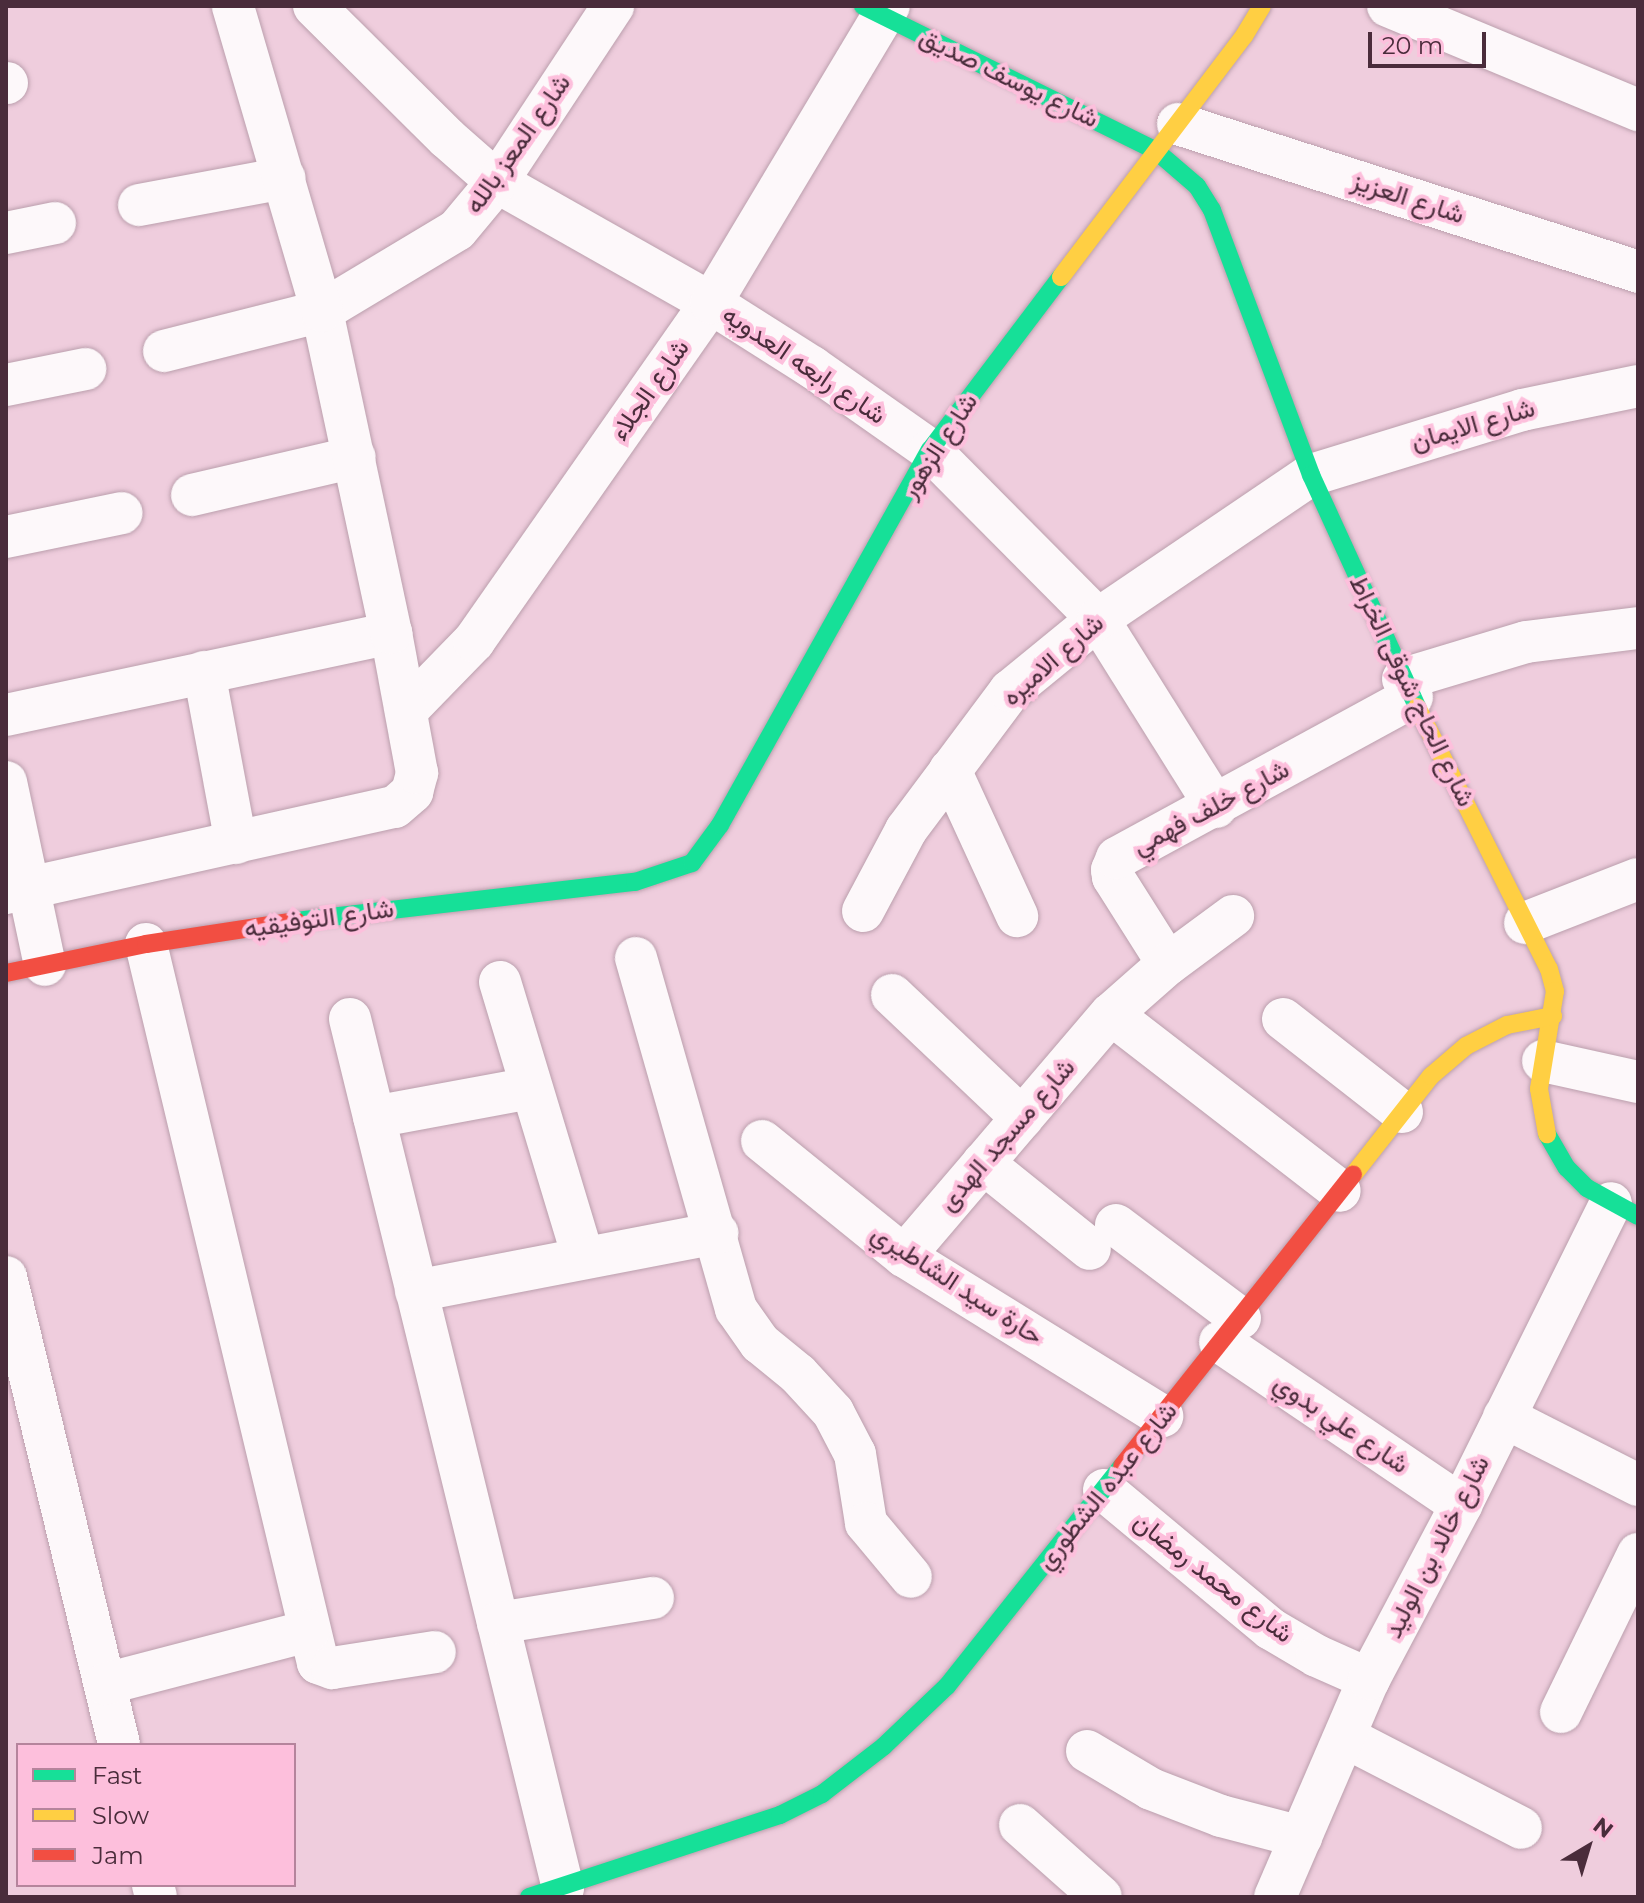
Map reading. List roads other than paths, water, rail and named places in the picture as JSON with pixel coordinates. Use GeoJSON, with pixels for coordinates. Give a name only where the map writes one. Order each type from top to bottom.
{"type":"FeatureCollection","features":[{"type":"Feature","properties":{"kind":"street"},"geometry":{"type":"LineString","coordinates":[[18,891],[395,807],[412,792],[417,773],[355,457],[322,311],[233,6]]}},
{"type":"Feature","properties":{"kind":"street","name":"شارع رابعه العدويه"},"geometry":{"type":"LineString","coordinates":[[314,6],[447,138],[497,182],[711,303],[812,367],[930,450],[1098,619],[1216,807]]}},
{"type":"Feature","properties":{"kind":"street","name":"شارع الزهور"},"geometry":{"type":"LineString","coordinates":[[635,882],[692,863],[720,825],[930,450],[1262,6]]}},
{"type":"Feature","properties":{"kind":"street"},"geometry":{"type":"LineString","coordinates":[[1388,6],[1638,110]]}},
{"type":"Feature","properties":{"kind":"street","name":"شارع يوسف صديق"},"geometry":{"type":"LineString","coordinates":[[879,9],[1166,137]]}},
{"type":"Feature","properties":{"kind":"street","name":"شارع الجلاء"},"geometry":{"type":"LineString","coordinates":[[406,711],[474,641],[711,303],[879,9]]}},
{"type":"Feature","properties":{"kind":"street","name":"شارع المعز بالله"},"geometry":{"type":"LineString","coordinates":[[164,351],[322,311],[457,230],[497,182],[603,10]]}},
{"type":"Feature","properties":{"kind":"street","name":"شارع العزيز"},"geometry":{"type":"LineString","coordinates":[[1166,137],[1638,272]]}},
{"type":"Feature","properties":{"kind":"street","name":"شارع الحاج شوقى الخراط"},"geometry":{"type":"LineString","coordinates":[[1166,137],[1212,210],[1311,475],[1408,688],[1549,969],[1555,991],[1553,1016],[1539,1089],[1542,1117],[1551,1145],[1567,1168],[1587,1188],[1624,1210]]}},
{"type":"Feature","properties":{"kind":"street"},"geometry":{"type":"LineString","coordinates":[[139,205],[285,178]]}},
{"type":"Feature","properties":{"kind":"street"},"geometry":{"type":"LineString","coordinates":[[6,233],[55,223]]}},
{"type":"Feature","properties":{"kind":"street"},"geometry":{"type":"LineString","coordinates":[[6,385],[85,369]]}},
{"type":"Feature","properties":{"kind":"street","name":"شارع الايمان"},"geometry":{"type":"LineString","coordinates":[[1311,475],[1522,410],[1638,386]]}},
{"type":"Feature","properties":{"kind":"street"},"geometry":{"type":"LineString","coordinates":[[192,495],[355,457]]}},
{"type":"Feature","properties":{"kind":"street","name":"شارع الاميره"},"geometry":{"type":"LineString","coordinates":[[863,911],[906,830],[1010,691],[1098,619],[1311,475]]}},
{"type":"Feature","properties":{"kind":"street"},"geometry":{"type":"LineString","coordinates":[[6,537],[122,513]]}},
{"type":"Feature","properties":{"kind":"street","name":"شارع خلف فهمي"},"geometry":{"type":"LineString","coordinates":[[1168,964],[1113,877],[1113,863],[1216,807],[1408,688],[1526,642],[1638,628]]}},
{"type":"Feature","properties":{"kind":"street"},"geometry":{"type":"LineString","coordinates":[[6,715],[391,633]]}},
{"type":"Feature","properties":{"kind":"street"},"geometry":{"type":"LineString","coordinates":[[204,672],[236,843]]}},
{"type":"Feature","properties":{"kind":"street"},"geometry":{"type":"LineString","coordinates":[[950,770],[1017,916]]}},
{"type":"Feature","properties":{"kind":"street"},"geometry":{"type":"LineString","coordinates":[[6,782],[26,969]]}},
{"type":"Feature","properties":{"kind":"street"},"geometry":{"type":"LineString","coordinates":[[1525,923],[1638,879]]}},
{"type":"Feature","properties":{"kind":"street","name":"شارع التوفيقيه"},"geometry":{"type":"LineString","coordinates":[[26,969],[146,944],[328,916],[635,882]]}},
{"type":"Feature","properties":{"kind":"street","name":"شارع مسجد الهدى"},"geometry":{"type":"LineString","coordinates":[[904,1256],[1111,1014],[1168,964],[1233,916]]}},
{"type":"Feature","properties":{"kind":"street"},"geometry":{"type":"LineString","coordinates":[[146,944],[318,1663],[326,1668],[435,1652]]}},
{"type":"Feature","properties":{"kind":"street"},"geometry":{"type":"LineString","coordinates":[[636,958],[717,1233],[736,1309],[746,1328],[816,1392],[833,1412],[855,1454],[866,1523],[911,1577]]}},
{"type":"Feature","properties":{"kind":"street"},"geometry":{"type":"LineString","coordinates":[[500,982],[583,1257]]}},
{"type":"Feature","properties":{"kind":"street"},"geometry":{"type":"LineString","coordinates":[[892,995],[1022,1118]]}},
{"type":"Feature","properties":{"kind":"street"},"geometry":{"type":"LineString","coordinates":[[1111,1014],[1340,1191]]}},
{"type":"Feature","properties":{"kind":"street","name":"شارع عبده الشطوري"},"geometry":{"type":"LineString","coordinates":[[563,1888],[780,1815],[822,1794],[884,1746],[947,1686],[1431,1076],[1466,1046],[1507,1025],[1553,1016]]}},
{"type":"Feature","properties":{"kind":"street"},"geometry":{"type":"LineString","coordinates":[[350,1019],[563,1888],[616,1890]]}},
{"type":"Feature","properties":{"kind":"street"},"geometry":{"type":"LineString","coordinates":[[1283,1019],[1402,1112]]}},
{"type":"Feature","properties":{"kind":"street"},"geometry":{"type":"LineString","coordinates":[[1543,1061],[1638,1082]]}},
{"type":"Feature","properties":{"kind":"street"},"geometry":{"type":"LineString","coordinates":[[374,1117],[531,1088]]}},
{"type":"Feature","properties":{"kind":"street","name":"حارة سيد الشاطيري"},"geometry":{"type":"LineString","coordinates":[[762,1141],[904,1256],[1162,1416]]}},
{"type":"Feature","properties":{"kind":"street","name":"شارع علي بدوي"},"geometry":{"type":"LineString","coordinates":[[983,1163],[1103,1237],[1461,1505]]}},
{"type":"Feature","properties":{"kind":"street","name":"شارع خالد بن الوليد"},"geometry":{"type":"LineString","coordinates":[[1275,1897],[1369,1679],[1504,1417],[1624,1210]]}},
{"type":"Feature","properties":{"kind":"street"},"geometry":{"type":"LineString","coordinates":[[416,1291],[717,1233]]}},
{"type":"Feature","properties":{"kind":"street"},"geometry":{"type":"LineString","coordinates":[[6,1277],[119,1743]]}},
{"type":"Feature","properties":{"kind":"street"},"geometry":{"type":"LineString","coordinates":[[1504,1417],[1638,1485]]}},
{"type":"Feature","properties":{"kind":"street","name":"شارع محمد رمضان"},"geometry":{"type":"LineString","coordinates":[[1104,1490],[1271,1629],[1317,1656],[1369,1679]]}},
{"type":"Feature","properties":{"kind":"street"},"geometry":{"type":"LineString","coordinates":[[1561,1712],[1638,1554]]}},
{"type":"Feature","properties":{"kind":"street"},"geometry":{"type":"LineString","coordinates":[[498,1623],[653,1598]]}},
{"type":"Feature","properties":{"kind":"street"},"geometry":{"type":"LineString","coordinates":[[105,1684],[309,1631]]}},
{"type":"Feature","properties":{"kind":"street"},"geometry":{"type":"LineString","coordinates":[[1345,1737],[1521,1828]]}},
{"type":"Feature","properties":{"kind":"street"},"geometry":{"type":"LineString","coordinates":[[1087,1751],[1151,1789],[1221,1816],[1301,1837]]}},
{"type":"Feature","properties":{"kind":"street"},"geometry":{"type":"LineString","coordinates":[[1020,1825],[1101,1897]]}}]}
